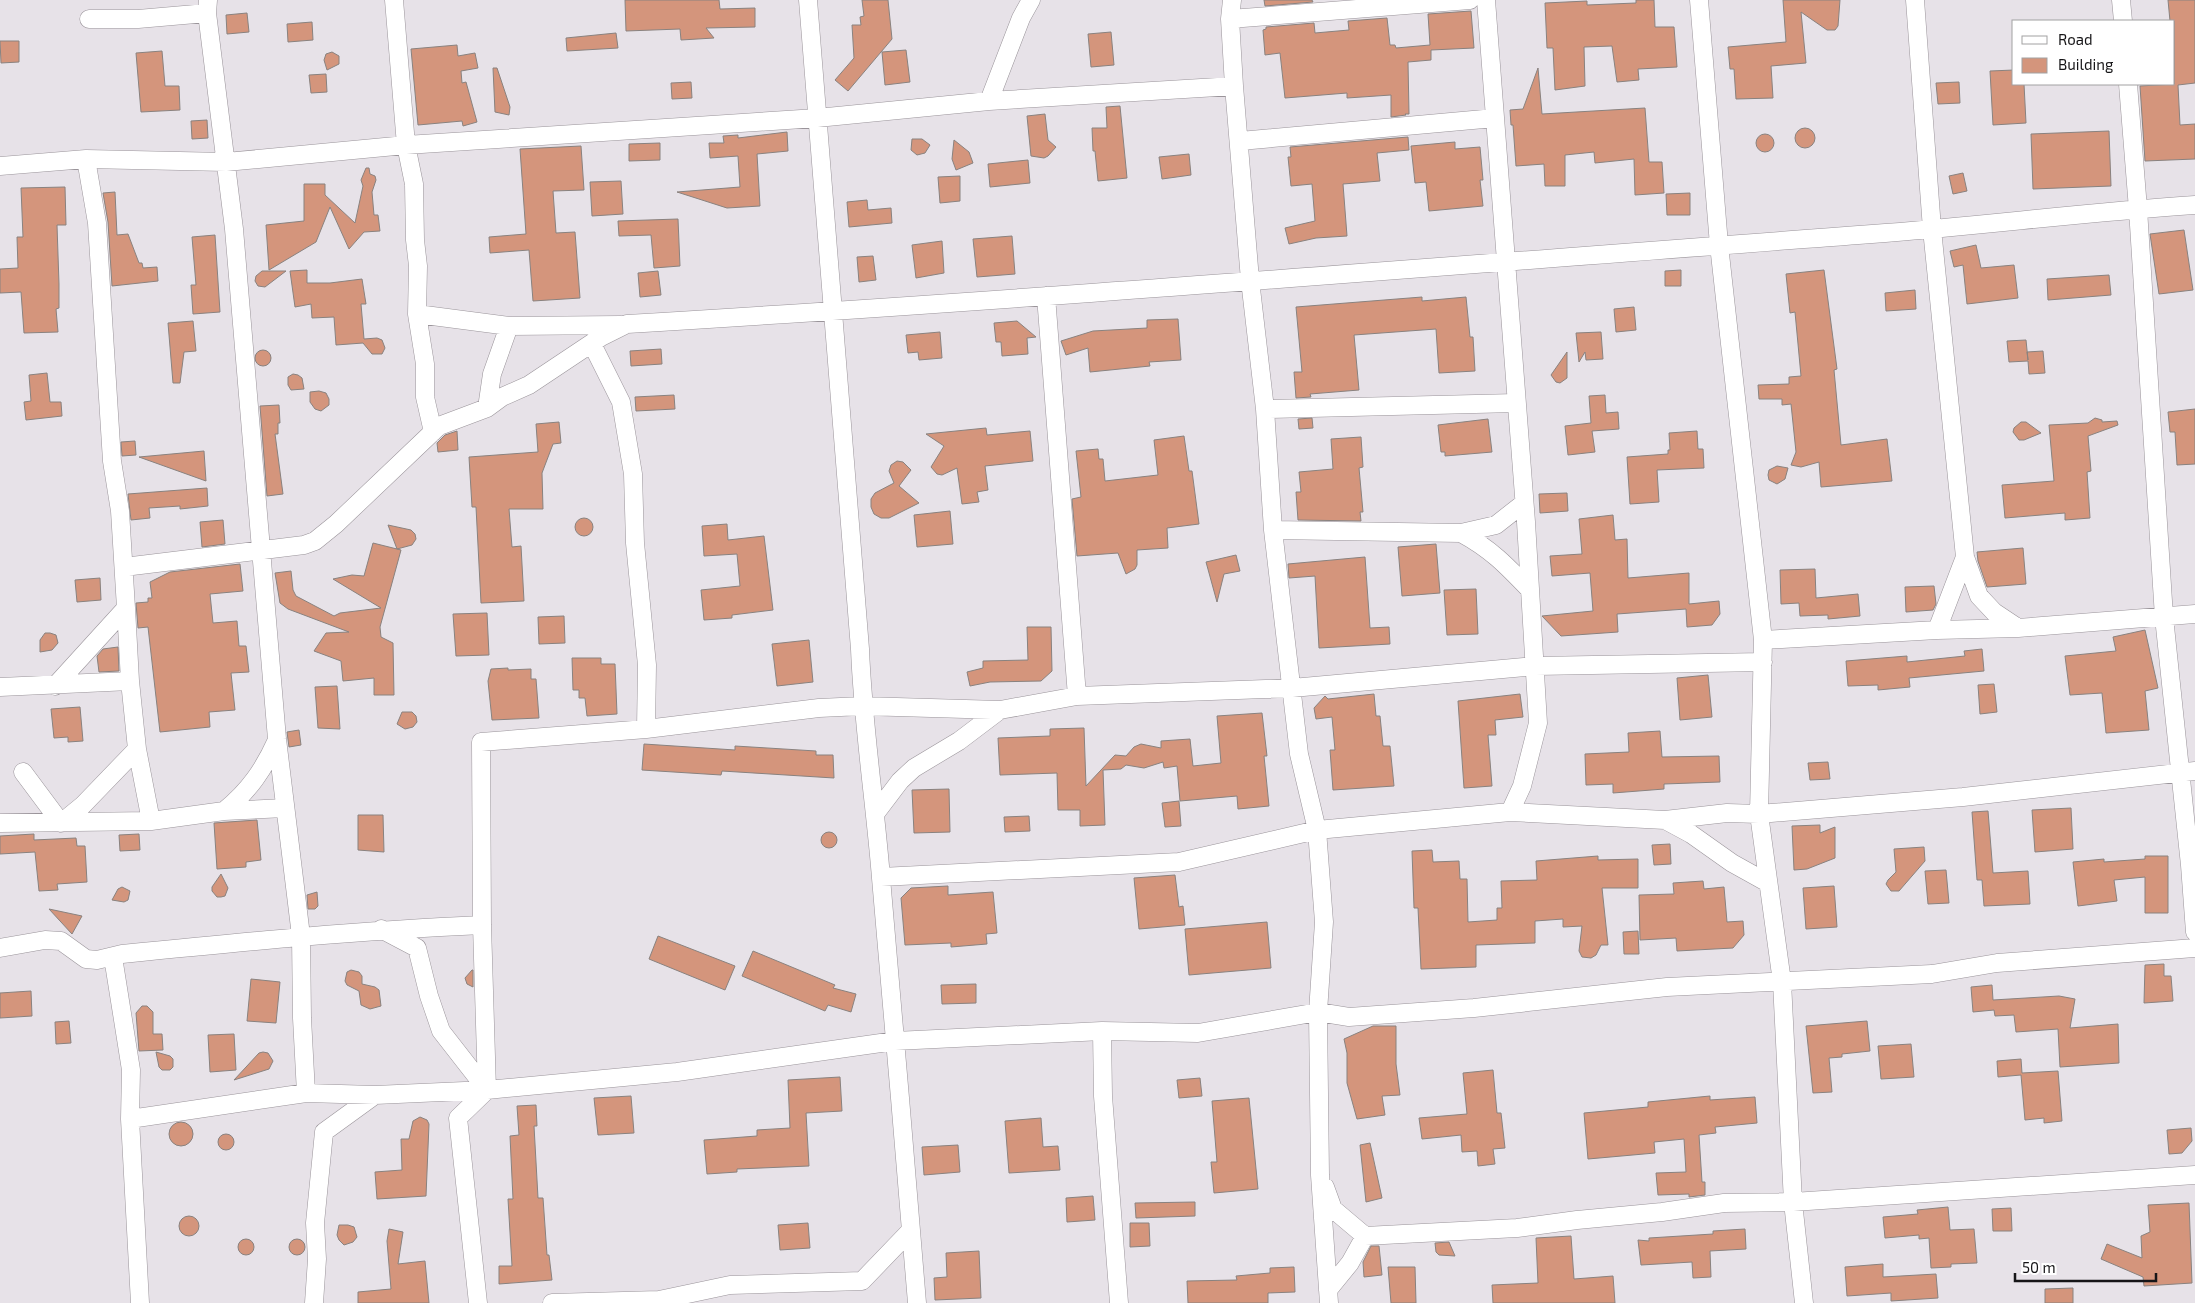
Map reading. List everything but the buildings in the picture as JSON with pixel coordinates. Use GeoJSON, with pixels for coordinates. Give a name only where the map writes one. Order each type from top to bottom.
{"type":"FeatureCollection","features":[{"type":"Feature","properties":{"kind":"street"},"geometry":{"type":"LineString","coordinates":[[394,0],[406,145],[414,184],[415,240],[418,266],[416,314],[425,364],[425,397],[433,432]]}},
{"type":"Feature","properties":{"kind":"street"},"geometry":{"type":"LineString","coordinates":[[808,0],[860,649],[862,706],[881,877],[917,1303]]}},
{"type":"Feature","properties":{"kind":"street"},"geometry":{"type":"LineString","coordinates":[[989,101],[1021,18],[1031,0]]}},
{"type":"Feature","properties":{"kind":"street"},"geometry":{"type":"LineString","coordinates":[[1232,0],[1230,19],[1234,86],[1250,280],[1265,409],[1273,530],[1299,754],[1317,830],[1324,922],[1318,1012],[1320,1175],[1328,1296]]}},
{"type":"Feature","properties":{"kind":"street"},"geometry":{"type":"LineString","coordinates":[[1230,19],[1470,0]]}},
{"type":"Feature","properties":{"kind":"street"},"geometry":{"type":"LineString","coordinates":[[1486,0],[1536,666],[1538,723],[1522,786],[1510,812]]}},
{"type":"Feature","properties":{"kind":"street"},"geometry":{"type":"LineString","coordinates":[[1699,0],[1719,245],[1763,640],[1759,814],[1782,982],[1793,1202],[1804,1303]]}},
{"type":"Feature","properties":{"kind":"street"},"geometry":{"type":"LineString","coordinates":[[1915,0],[1932,229],[1966,557],[1979,596],[1994,612],[2018,628]]}},
{"type":"Feature","properties":{"kind":"street"},"geometry":{"type":"LineString","coordinates":[[2121,0],[2123,20]]}},
{"type":"Feature","properties":{"kind":"street"},"geometry":{"type":"LineString","coordinates":[[89,19],[138,19],[207,7],[226,162],[262,550],[277,739],[301,936],[302,1018],[306,1093]]}},
{"type":"Feature","properties":{"kind":"street"},"geometry":{"type":"LineString","coordinates":[[2128,85],[2138,209],[2164,618],[2188,771],[2195,932]]}},
{"type":"Feature","properties":{"kind":"street"},"geometry":{"type":"LineString","coordinates":[[0,166],[86,159],[226,162],[406,145],[817,118],[989,101],[1234,86]]}},
{"type":"Feature","properties":{"kind":"street"},"geometry":{"type":"LineString","coordinates":[[1240,141],[1495,118]]}},
{"type":"Feature","properties":{"kind":"street"},"geometry":{"type":"LineString","coordinates":[[86,159],[98,223],[112,462],[120,511],[130,681],[137,750],[151,821]]}},
{"type":"Feature","properties":{"kind":"street"},"geometry":{"type":"LineString","coordinates":[[416,314],[509,326],[627,324],[834,312],[1932,229],[2138,209],[2195,206]]}},
{"type":"Feature","properties":{"kind":"street"},"geometry":{"type":"LineString","coordinates":[[1046,296],[1077,696]]}},
{"type":"Feature","properties":{"kind":"street"},"geometry":{"type":"LineString","coordinates":[[124,567],[262,550],[315,541],[336,524],[439,426],[487,408],[502,398],[529,385],[601,337],[627,324]]}},
{"type":"Feature","properties":{"kind":"street"},"geometry":{"type":"LineString","coordinates":[[487,408],[492,374],[509,326]]}},
{"type":"Feature","properties":{"kind":"street"},"geometry":{"type":"LineString","coordinates":[[592,344],[621,402],[633,474],[635,543],[647,665],[646,729]]}},
{"type":"Feature","properties":{"kind":"street"},"geometry":{"type":"LineString","coordinates":[[1265,409],[1516,403]]}},
{"type":"Feature","properties":{"kind":"street"},"geometry":{"type":"LineString","coordinates":[[1273,530],[1461,533],[1496,524],[1524,503]]}},
{"type":"Feature","properties":{"kind":"street"},"geometry":{"type":"LineString","coordinates":[[1461,533],[1484,546],[1498,557],[1530,590]]}},
{"type":"Feature","properties":{"kind":"street"},"geometry":{"type":"LineString","coordinates":[[1937,630],[1945,614],[1966,557]]}},
{"type":"Feature","properties":{"kind":"street"},"geometry":{"type":"LineString","coordinates":[[55,686],[126,608]]}},
{"type":"Feature","properties":{"kind":"street"},"geometry":{"type":"LineString","coordinates":[[1763,640],[1937,630],[2018,628],[2164,618],[2195,614]]}},
{"type":"Feature","properties":{"kind":"street"},"geometry":{"type":"LineString","coordinates":[[478,1303],[458,1118],[487,1090],[482,925],[481,742],[646,729],[819,708],[862,706],[1000,710],[1077,696],[1292,688],[1536,666],[1763,662]]}},
{"type":"Feature","properties":{"kind":"street"},"geometry":{"type":"LineString","coordinates":[[0,687],[55,686],[130,681]]}},
{"type":"Feature","properties":{"kind":"street"},"geometry":{"type":"LineString","coordinates":[[875,814],[900,781],[914,768],[959,741],[1000,710]]}},
{"type":"Feature","properties":{"kind":"street"},"geometry":{"type":"LineString","coordinates":[[224,810],[242,796],[256,779],[267,762],[277,739]]}},
{"type":"Feature","properties":{"kind":"street"},"geometry":{"type":"LineString","coordinates":[[61,823],[82,805],[137,750]]}},
{"type":"Feature","properties":{"kind":"street"},"geometry":{"type":"LineString","coordinates":[[881,877],[1179,862],[1317,830],[1510,812],[1665,820],[1727,813],[1759,814],[1963,797],[2188,771]]}},
{"type":"Feature","properties":{"kind":"street"},"geometry":{"type":"LineString","coordinates":[[23,772],[61,823]]}},
{"type":"Feature","properties":{"kind":"street"},"geometry":{"type":"LineString","coordinates":[[0,824],[151,821],[224,810],[286,808]]}},
{"type":"Feature","properties":{"kind":"street"},"geometry":{"type":"LineString","coordinates":[[1665,820],[1691,834],[1732,863],[1768,882]]}},
{"type":"Feature","properties":{"kind":"street"},"geometry":{"type":"LineString","coordinates":[[0,948],[45,940],[61,941],[86,959],[97,960],[122,954],[301,936],[381,929],[482,925]]}},
{"type":"Feature","properties":{"kind":"street"},"geometry":{"type":"LineString","coordinates":[[381,929],[417,948],[441,1031],[487,1090]]}},
{"type":"Feature","properties":{"kind":"street"},"geometry":{"type":"LineString","coordinates":[[130,1119],[306,1093],[375,1095],[487,1090],[677,1072],[895,1041],[1102,1031],[1198,1033],[1318,1012],[1349,1017],[1474,1008],[1667,987],[1932,974],[1997,963],[2195,948]]}},
{"type":"Feature","properties":{"kind":"street"},"geometry":{"type":"LineString","coordinates":[[113,957],[131,1070],[130,1119],[140,1303]]}},
{"type":"Feature","properties":{"kind":"street"},"geometry":{"type":"LineString","coordinates":[[1102,1031],[1103,1096],[1119,1303]]}},
{"type":"Feature","properties":{"kind":"street"},"geometry":{"type":"LineString","coordinates":[[314,1303],[317,1259],[315,1223],[324,1132],[375,1095]]}},
{"type":"Feature","properties":{"kind":"street"},"geometry":{"type":"LineString","coordinates":[[1320,1175],[1333,1209],[1365,1236],[1517,1228],[1662,1212],[1724,1203],[1793,1202],[2195,1175]]}},
{"type":"Feature","properties":{"kind":"street"},"geometry":{"type":"LineString","coordinates":[[552,1303],[659,1300],[730,1284],[862,1281],[911,1230]]}},
{"type":"Feature","properties":{"kind":"street"},"geometry":{"type":"LineString","coordinates":[[1328,1296],[1365,1236]]}}]}
